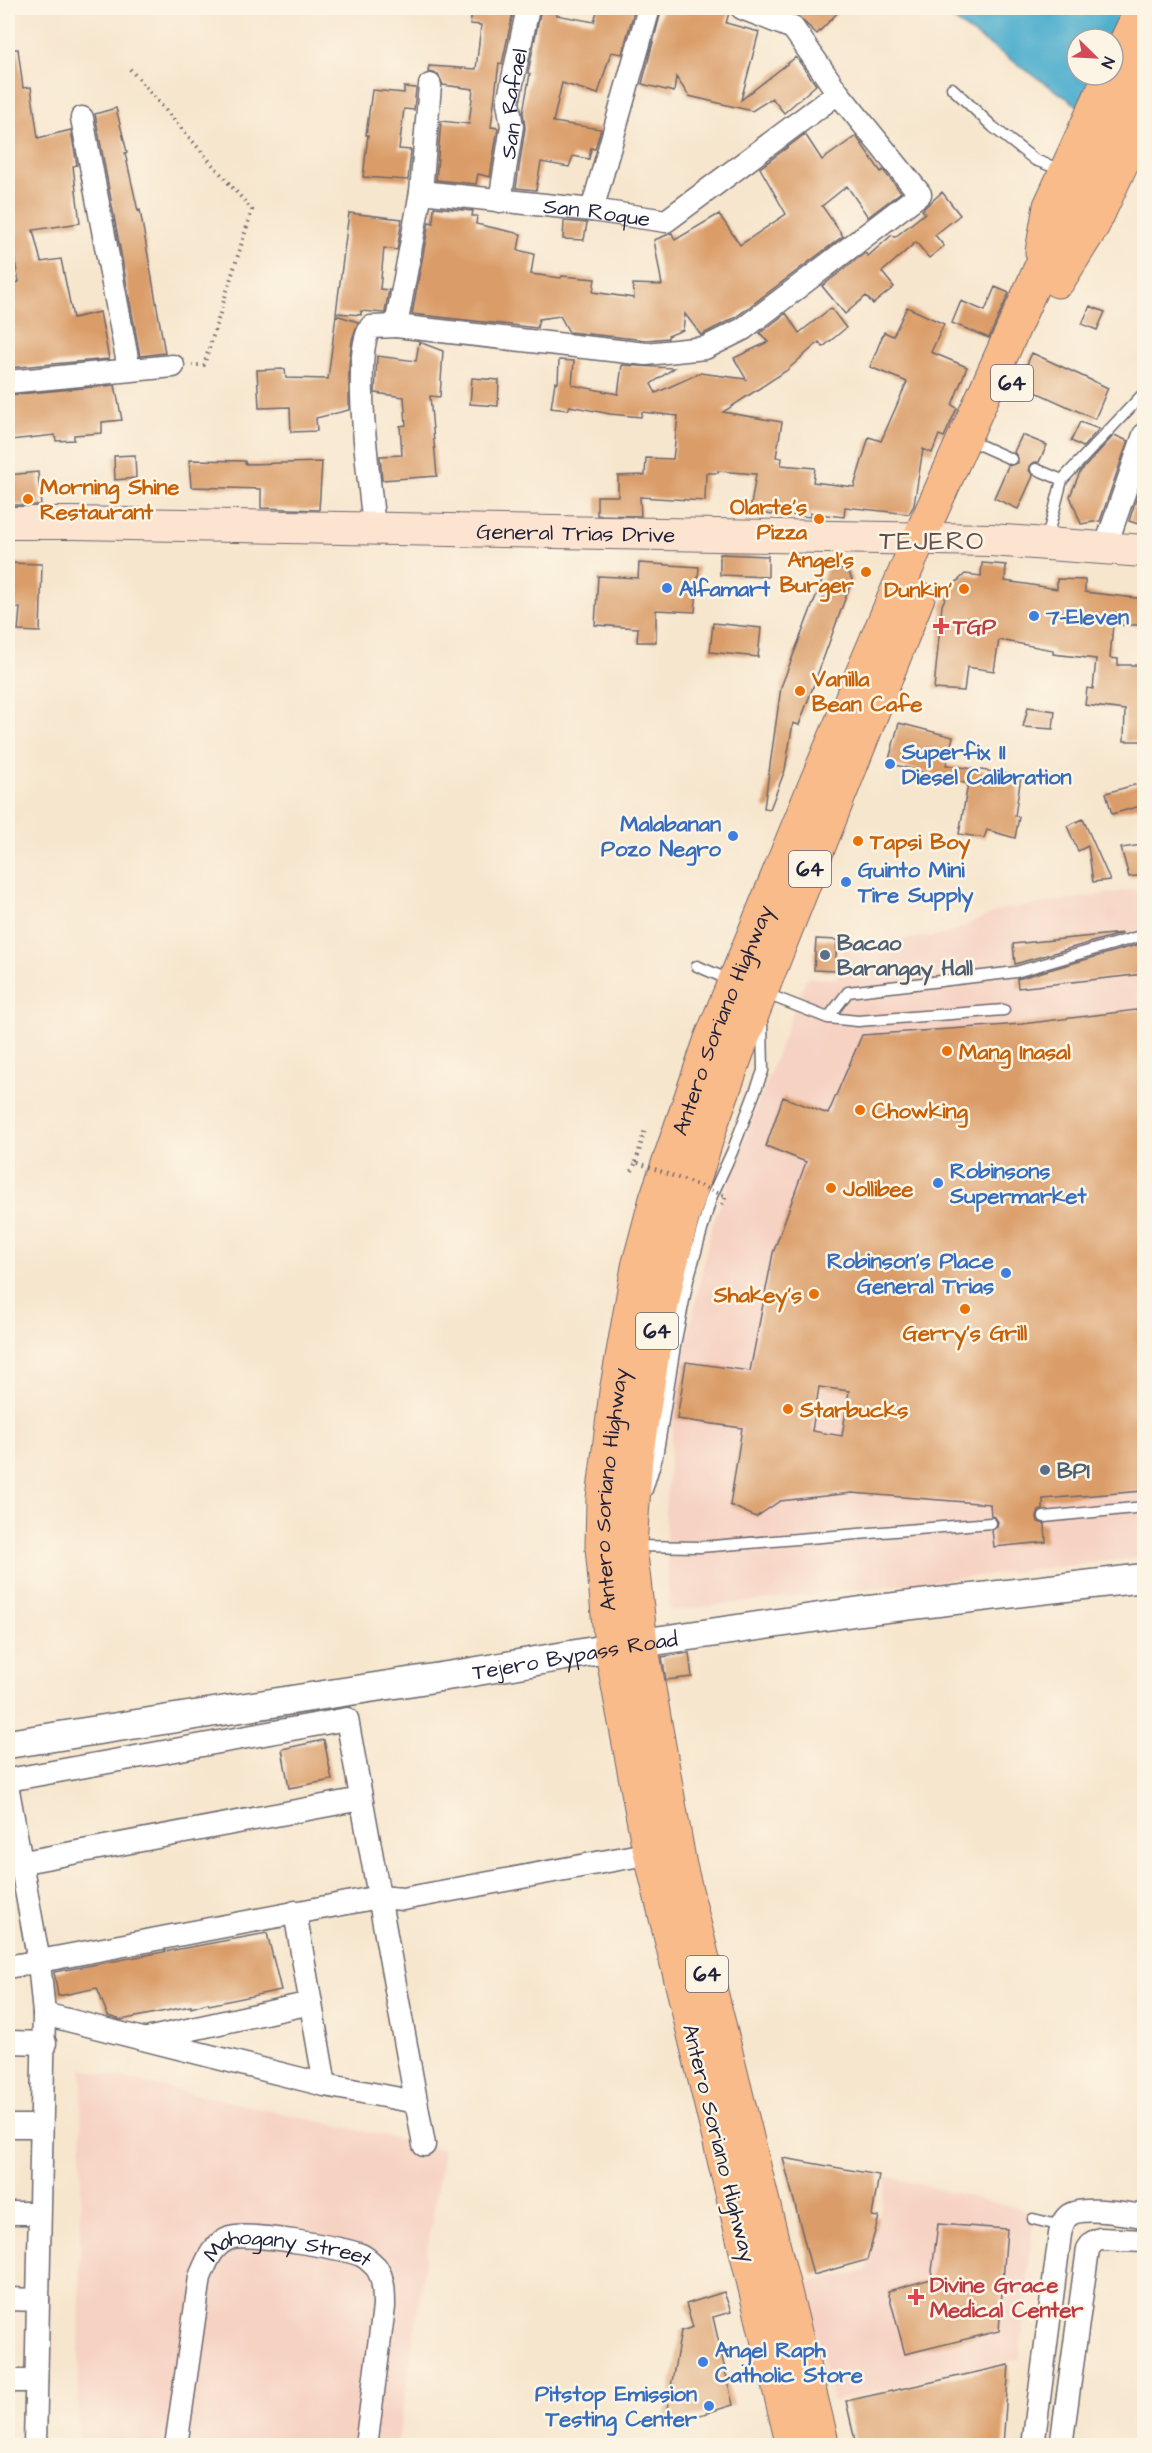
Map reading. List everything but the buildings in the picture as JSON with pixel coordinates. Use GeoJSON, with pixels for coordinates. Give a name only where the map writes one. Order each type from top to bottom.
{"type":"FeatureCollection","features":[{"type":"Feature","properties":{"kind":"main road"},"geometry":{"type":"LineString","coordinates":[[1125,44],[1142,8]]}},
{"type":"Feature","properties":{"kind":"main road","name":"Antero Soriano Highway"},"geometry":{"type":"LineString","coordinates":[[1079,218],[1144,56]]}},
{"type":"Feature","properties":{"kind":"main road","name":"Antero Soriano Highway"},"geometry":{"type":"LineString","coordinates":[[930,539],[997,453],[1050,274],[1050,206],[1104,87]]}},
{"type":"Feature","properties":{"kind":"main road","name":"Antero Soriano Highway"},"geometry":{"type":"LineString","coordinates":[[823,2445],[602,1547],[603,1499],[616,1392],[638,1267],[656,1199],[687,1107],[748,987],[930,539],[1050,274],[1079,218],[1144,115]]}},
{"type":"Feature","properties":{"kind":"main road","name":"General Trias Drive"},"geometry":{"type":"LineString","coordinates":[[8,523],[930,539],[1046,543],[1144,551]]}},
{"type":"Feature","properties":{"kind":"main road","name":"Antero Soriano Highway"},"geometry":{"type":"LineString","coordinates":[[748,987],[668,1275],[638,1446],[631,1508],[626,1645],[649,1846],[793,2445]]}},
{"type":"Feature","properties":{"kind":"street","name":"San Rafael"},"geometry":{"type":"LineString","coordinates":[[500,201],[512,126],[508,102],[528,8]]}},
{"type":"Feature","properties":{"kind":"street"},"geometry":{"type":"LineString","coordinates":[[592,210],[649,8]]}},
{"type":"Feature","properties":{"kind":"street"},"geometry":{"type":"LineString","coordinates":[[374,528],[361,378],[364,340],[371,327],[396,326],[646,354],[705,348],[743,329],[920,194],[838,93],[793,28],[742,8]]}},
{"type":"Feature","properties":{"kind":"street"},"geometry":{"type":"LineString","coordinates":[[396,326],[421,192],[430,85]]}},
{"type":"Feature","properties":{"kind":"street","name":"San Roque"},"geometry":{"type":"LineString","coordinates":[[421,192],[592,210],[666,221],[838,93]]}},
{"type":"Feature","properties":{"kind":"street"},"geometry":{"type":"LineString","coordinates":[[82,118],[129,369]]}},
{"type":"Feature","properties":{"kind":"street"},"geometry":{"type":"LineString","coordinates":[[8,382],[173,366]]}},
{"type":"Feature","properties":{"kind":"street"},"geometry":{"type":"LineString","coordinates":[[1106,548],[1144,435]]}},
{"type":"Feature","properties":{"kind":"street","name":"Tejero Bypass Road"},"geometry":{"type":"LineString","coordinates":[[8,1744],[455,1675],[626,1645],[861,1611],[1144,1578]]}},
{"type":"Feature","properties":{"kind":"street"},"geometry":{"type":"LineString","coordinates":[[8,1780],[347,1719],[424,2145]]}},
{"type":"Feature","properties":{"kind":"street"},"geometry":{"type":"LineString","coordinates":[[8,1790],[14,1864],[39,1962],[44,2013],[35,2445]]}},
{"type":"Feature","properties":{"kind":"street"},"geometry":{"type":"LineString","coordinates":[[14,1864],[361,1799]]}},
{"type":"Feature","properties":{"kind":"street"},"geometry":{"type":"LineString","coordinates":[[8,1967],[379,1897],[403,1899],[441,1885],[649,1846]]}},
{"type":"Feature","properties":{"kind":"street"},"geometry":{"type":"LineString","coordinates":[[295,1912],[325,2085]]}},
{"type":"Feature","properties":{"kind":"street"},"geometry":{"type":"LineString","coordinates":[[146,2039],[311,2003]]}},
{"type":"Feature","properties":{"kind":"street"},"geometry":{"type":"LineString","coordinates":[[44,2013],[325,2085],[416,2102]]}},
{"type":"Feature","properties":{"kind":"street"},"geometry":{"type":"LineString","coordinates":[[8,2042],[45,2043]]}},
{"type":"Feature","properties":{"kind":"street"},"geometry":{"type":"LineString","coordinates":[[8,2126],[42,2127]]}},
{"type":"Feature","properties":{"kind":"street"},"geometry":{"type":"LineString","coordinates":[[1061,2445],[1065,2306],[1062,2226],[1067,2216],[1078,2211],[1144,2216]]}},
{"type":"Feature","properties":{"kind":"street"},"geometry":{"type":"LineString","coordinates":[[8,2212],[39,2213]]}},
{"type":"Feature","properties":{"kind":"street","name":"Mahogany Street"},"geometry":{"type":"LineString","coordinates":[[176,2445],[200,2277],[208,2258],[218,2245],[231,2237],[249,2235],[363,2256],[376,2267],[384,2285],[384,2307],[366,2445]]}},
{"type":"Feature","properties":{"kind":"street"},"geometry":{"type":"LineString","coordinates":[[1033,2445],[1065,2306],[1093,2242],[1110,2238],[1144,2241]]}},
{"type":"Feature","properties":{"kind":"street"},"geometry":{"type":"LineString","coordinates":[[8,2300],[38,2300]]}},
{"type":"Feature","properties":{"kind":"street"},"geometry":{"type":"LineString","coordinates":[[8,2380],[36,2381]]}},
{"type":"Feature","properties":{"kind":"lane"},"geometry":{"type":"LineString","coordinates":[[952,88],[993,127],[1035,159],[1065,171]]}},
{"type":"Feature","properties":{"kind":"lane"},"geometry":{"type":"LineString","coordinates":[[1046,543],[1062,480],[1144,393]]}},
{"type":"Feature","properties":{"kind":"lane"},"geometry":{"type":"LineString","coordinates":[[1036,470],[1062,480]]}},
{"type":"Feature","properties":{"kind":"lane"},"geometry":{"type":"LineString","coordinates":[[828,1018],[848,992],[1016,972],[1144,935]]}},
{"type":"Feature","properties":{"kind":"lane"},"geometry":{"type":"LineString","coordinates":[[697,966],[828,1018],[858,1021],[1004,1010]]}},
{"type":"Feature","properties":{"kind":"lane"},"geometry":{"type":"LineString","coordinates":[[1044,1517],[1144,1507]]}},
{"type":"Feature","properties":{"kind":"lane"},"geometry":{"type":"LineString","coordinates":[[630,1546],[699,1547],[991,1523]]}},
{"type":"Feature","properties":{"kind":"lane"},"geometry":{"type":"LineString","coordinates":[[1033,2219],[1062,2226]]}},
{"type":"Feature","properties":{"kind":"path"},"geometry":{"type":"LineString","coordinates":[[130,69],[252,210],[204,365],[173,366]]}},
{"type":"Feature","properties":{"kind":"path"},"geometry":{"type":"LineString","coordinates":[[632,1171],[645,1129]]}},
{"type":"Feature","properties":{"kind":"path"},"geometry":{"type":"LineString","coordinates":[[636,1161],[726,1196],[722,1206]]}},
{"type":"Feature","properties":{"kind":"shaded area","name":"Robinson's Place General Trias"},"geometry":{"type":"Polygon","coordinates":[[[1144,888],[1144,1557],[669,1611],[665,1511],[675,1399],[711,1228],[806,978],[837,979],[844,945],[944,935],[1000,910],[1144,888]]]}},
{"type":"Feature","properties":{"kind":"shaded area"},"geometry":{"type":"Polygon","coordinates":[[[82,2069],[443,2149],[397,2445],[78,2446],[82,2069]]]}},
{"type":"Feature","properties":{"kind":"shaded area","name":"Divine Grace Medical Center"},"geometry":{"type":"Polygon","coordinates":[[[888,2177],[1034,2212],[1020,2359],[833,2401],[803,2284],[866,2271],[888,2177]]]}},
{"type":"Feature","properties":{"kind":"water"},"geometry":{"type":"Polygon","coordinates":[[[936,8],[1118,8],[1144,26],[1144,135],[1077,105],[936,8]]]}},
{"type":"Feature","properties":{"kind":"place","name":"Morning Shine Restaurant"},"geometry":{"type":"Point","coordinates":[28,499]}},
{"type":"Feature","properties":{"kind":"place","name":"Olarte's Pizza"},"geometry":{"type":"Point","coordinates":[819,519]}},
{"type":"Feature","properties":{"kind":"place","name":"Angel's Burger"},"geometry":{"type":"Point","coordinates":[866,572]}},
{"type":"Feature","properties":{"kind":"place","name":"Alfamart"},"geometry":{"type":"Point","coordinates":[667,588]}},
{"type":"Feature","properties":{"kind":"place","name":"Dunkin'"},"geometry":{"type":"Point","coordinates":[964,589]}},
{"type":"Feature","properties":{"kind":"place","name":"7-Eleven"},"geometry":{"type":"Point","coordinates":[1034,616]}},
{"type":"Feature","properties":{"kind":"place","name":"TGP"},"geometry":{"type":"Point","coordinates":[941,626]}},
{"type":"Feature","properties":{"kind":"place","name":"Vanilla Bean Cafe"},"geometry":{"type":"Point","coordinates":[800,691]}},
{"type":"Feature","properties":{"kind":"place","name":"Superfix II Diesel Calibration"},"geometry":{"type":"Point","coordinates":[890,764]}},
{"type":"Feature","properties":{"kind":"place","name":"Malabanan Pozo Negro"},"geometry":{"type":"Point","coordinates":[733,836]}},
{"type":"Feature","properties":{"kind":"place","name":"Tapsi Boy"},"geometry":{"type":"Point","coordinates":[858,841]}},
{"type":"Feature","properties":{"kind":"place","name":"Guinto Mini Tire Supply"},"geometry":{"type":"Point","coordinates":[846,882]}},
{"type":"Feature","properties":{"kind":"place","name":"Bacao Barangay Hall"},"geometry":{"type":"Point","coordinates":[825,955]}},
{"type":"Feature","properties":{"kind":"place","name":"Mang Inasal"},"geometry":{"type":"Point","coordinates":[947,1051]}},
{"type":"Feature","properties":{"kind":"place","name":"Chowking"},"geometry":{"type":"Point","coordinates":[860,1110]}},
{"type":"Feature","properties":{"kind":"place","name":"Robinsons Supermarket"},"geometry":{"type":"Point","coordinates":[938,1183]}},
{"type":"Feature","properties":{"kind":"place","name":"Jollibee"},"geometry":{"type":"Point","coordinates":[831,1188]}},
{"type":"Feature","properties":{"kind":"place","name":"Robinson's Place General Trias"},"geometry":{"type":"Point","coordinates":[1006,1273]}},
{"type":"Feature","properties":{"kind":"place","name":"Shakey's"},"geometry":{"type":"Point","coordinates":[814,1294]}},
{"type":"Feature","properties":{"kind":"place","name":"Gerry's Grill"},"geometry":{"type":"Point","coordinates":[965,1309]}},
{"type":"Feature","properties":{"kind":"place","name":"Starbucks"},"geometry":{"type":"Point","coordinates":[788,1409]}},
{"type":"Feature","properties":{"kind":"place","name":"BPI"},"geometry":{"type":"Point","coordinates":[1045,1470]}},
{"type":"Feature","properties":{"kind":"place","name":"Divine Grace Medical Center"},"geometry":{"type":"Point","coordinates":[916,2297]}},
{"type":"Feature","properties":{"kind":"place","name":"Angel Raph Catholic Store"},"geometry":{"type":"Point","coordinates":[703,2362]}},
{"type":"Feature","properties":{"kind":"place","name":"Pitstop Emission Testing Center"},"geometry":{"type":"Point","coordinates":[709,2406]}},
{"type":"Feature","properties":{"kind":"district","name":"TEJERO"},"geometry":{"type":"Point","coordinates":[932,540]}}]}
